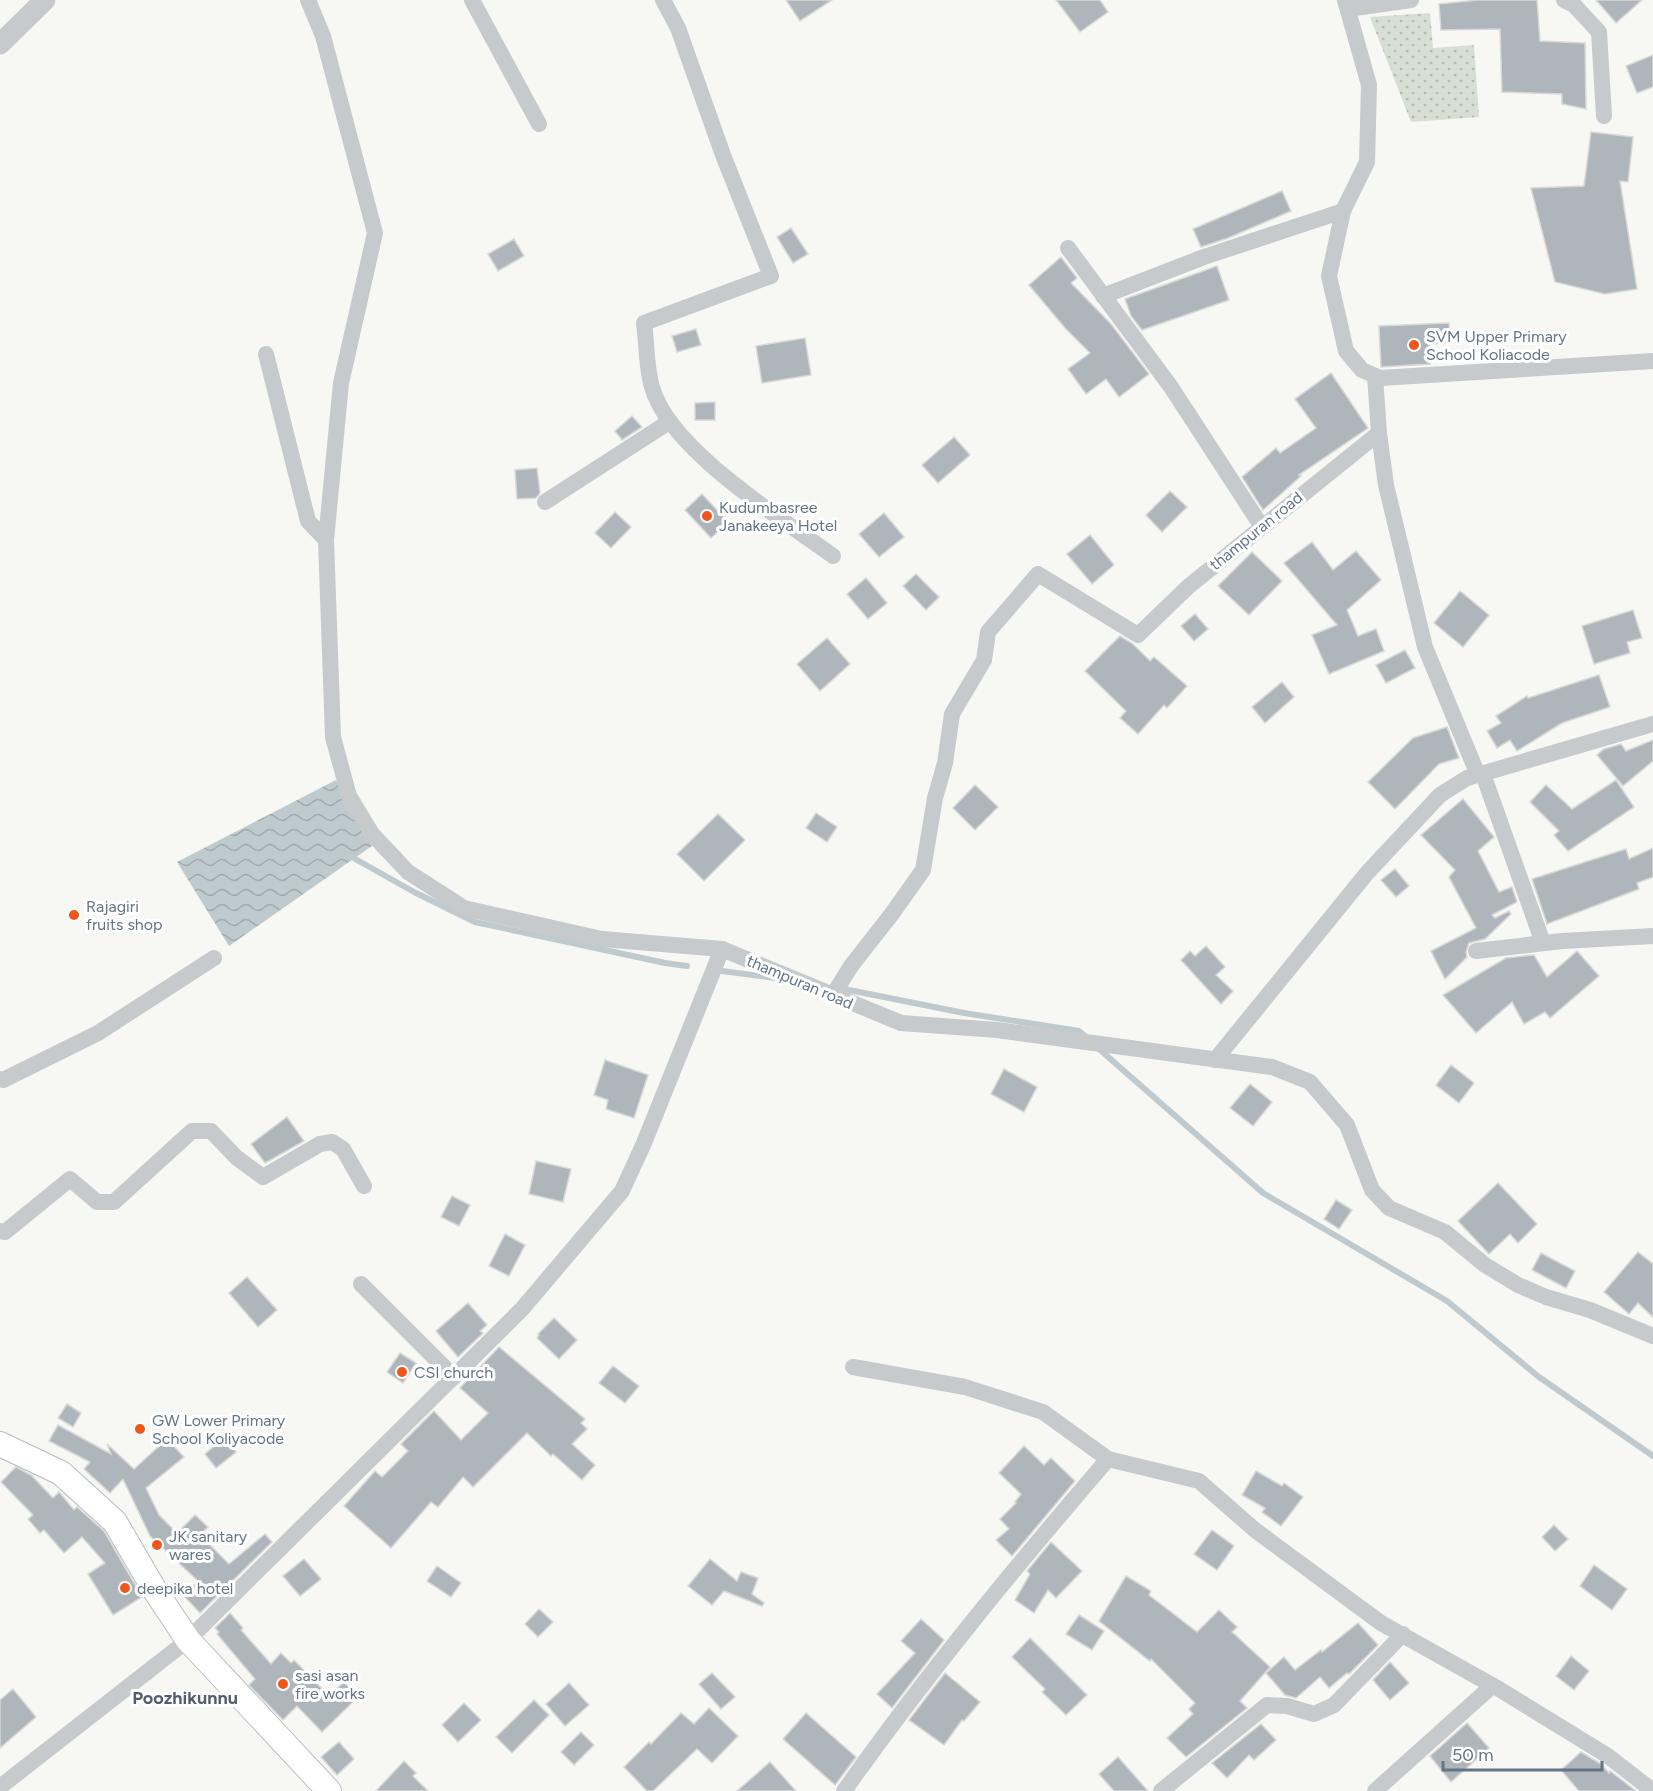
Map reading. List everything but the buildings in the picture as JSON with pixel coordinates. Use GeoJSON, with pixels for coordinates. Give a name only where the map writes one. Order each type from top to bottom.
{"type":"FeatureCollection","features":[{"type":"Feature","properties":{"kind":"main road"},"geometry":{"type":"LineString","coordinates":[[0,1444],[62,1473],[115,1522],[188,1640],[329,1791]]}},
{"type":"Feature","properties":{"kind":"street"},"geometry":{"type":"LineString","coordinates":[[5,32],[45,0]]}},
{"type":"Feature","properties":{"kind":"street","name":"thampuran road"},"geometry":{"type":"LineString","coordinates":[[308,0],[323,36],[375,232],[341,382],[326,540],[333,737],[349,796],[372,834],[408,872],[464,908],[602,939],[722,949],[901,1023],[997,1030],[1272,1067],[1310,1082],[1347,1125],[1372,1190],[1389,1208],[1445,1232],[1485,1265],[1518,1285],[1546,1297],[1590,1310],[1653,1336]]}},
{"type":"Feature","properties":{"kind":"street"},"geometry":{"type":"LineString","coordinates":[[472,0],[539,124]]}},
{"type":"Feature","properties":{"kind":"street"},"geometry":{"type":"LineString","coordinates":[[663,0],[678,28],[723,155],[771,276],[644,324],[652,387],[669,422],[694,449],[726,478],[833,556]]}},
{"type":"Feature","properties":{"kind":"street"},"geometry":{"type":"LineString","coordinates":[[1410,0],[1346,4],[1369,85],[1367,162],[1343,211],[1329,276],[1346,351],[1362,370],[1380,378],[1653,361]]}},
{"type":"Feature","properties":{"kind":"street"},"geometry":{"type":"LineString","coordinates":[[1563,0],[1574,6],[1599,32],[1604,116]]}},
{"type":"Feature","properties":{"kind":"street"},"geometry":{"type":"LineString","coordinates":[[1103,296],[1204,257],[1343,211]]}},
{"type":"Feature","properties":{"kind":"street"},"geometry":{"type":"LineString","coordinates":[[1068,248],[1171,387],[1262,527]]}},
{"type":"Feature","properties":{"kind":"street"},"geometry":{"type":"LineString","coordinates":[[267,354],[308,521],[326,540]]}},
{"type":"Feature","properties":{"kind":"street"},"geometry":{"type":"LineString","coordinates":[[1375,376],[1386,485],[1425,647],[1481,775],[1543,943]]}},
{"type":"Feature","properties":{"kind":"street"},"geometry":{"type":"LineString","coordinates":[[545,502],[669,422]]}},
{"type":"Feature","properties":{"kind":"street","name":"thampuran road"},"geometry":{"type":"LineString","coordinates":[[833,994],[923,870],[935,798],[945,763],[952,714],[984,660],[988,632],[1038,574],[1138,635],[1189,586],[1379,433]]}},
{"type":"Feature","properties":{"kind":"street"},"geometry":{"type":"LineString","coordinates":[[1215,1060],[1366,873],[1440,795],[1467,778],[1653,724]]}},
{"type":"Feature","properties":{"kind":"street"},"geometry":{"type":"LineString","coordinates":[[1476,951],[1543,943],[1653,936]]}},
{"type":"Feature","properties":{"kind":"street"},"geometry":{"type":"LineString","coordinates":[[0,1787],[188,1640],[522,1309],[622,1191],[644,1143],[722,949]]}},
{"type":"Feature","properties":{"kind":"street"},"geometry":{"type":"LineString","coordinates":[[0,1079],[3,1080],[98,1033],[214,958]]}},
{"type":"Feature","properties":{"kind":"street"},"geometry":{"type":"LineString","coordinates":[[0,1231],[5,1232],[70,1179],[97,1202],[114,1202],[192,1131],[211,1131],[237,1158],[262,1177],[320,1144],[332,1142],[343,1149],[364,1186]]}},
{"type":"Feature","properties":{"kind":"street"},"geometry":{"type":"LineString","coordinates":[[361,1284],[454,1377]]}},
{"type":"Feature","properties":{"kind":"street"},"geometry":{"type":"LineString","coordinates":[[853,1366],[965,1387],[1043,1412],[1108,1459],[1199,1481],[1255,1530],[1381,1623],[1608,1756],[1653,1791]]}},
{"type":"Feature","properties":{"kind":"street"},"geometry":{"type":"LineString","coordinates":[[844,1791],[893,1722],[999,1587],[1108,1459]]}},
{"type":"Feature","properties":{"kind":"street"},"geometry":{"type":"LineString","coordinates":[[1161,1791],[1268,1705],[1287,1706],[1314,1714],[1334,1705],[1403,1634]]}},
{"type":"Feature","properties":{"kind":"street"},"geometry":{"type":"LineString","coordinates":[[1375,1791],[1492,1686]]}},
{"type":"Feature","properties":{"kind":"shaded area"},"geometry":{"type":"Polygon","coordinates":[[[1430,13],[1433,48],[1474,45],[1479,117],[1411,122],[1370,17],[1430,13]]]}},
{"type":"Feature","properties":{"kind":"water"},"geometry":{"type":"Polygon","coordinates":[[[336,780],[372,846],[229,946],[177,862],[336,780]]]}},
{"type":"Feature","properties":{"kind":"waterway"},"geometry":{"type":"LineString","coordinates":[[350,856],[414,892],[475,922],[687,966]]}},
{"type":"Feature","properties":{"kind":"waterway"},"geometry":{"type":"LineString","coordinates":[[722,971],[775,978]]}},
{"type":"Feature","properties":{"kind":"waterway"},"geometry":{"type":"LineString","coordinates":[[839,988],[964,1013],[1079,1031],[1086,1037]]}},
{"type":"Feature","properties":{"kind":"waterway"},"geometry":{"type":"LineString","coordinates":[[1098,1048],[1263,1193],[1447,1301],[1539,1377],[1653,1456]]}},
{"type":"Feature","properties":{"kind":"place","name":"SVM Upper Primary School Koliacode"},"geometry":{"type":"Point","coordinates":[1414,345]}},
{"type":"Feature","properties":{"kind":"place","name":"Kudumbasree Janakeeya Hotel"},"geometry":{"type":"Point","coordinates":[707,516]}},
{"type":"Feature","properties":{"kind":"place","name":"Rajagiri fruits shop"},"geometry":{"type":"Point","coordinates":[74,915]}},
{"type":"Feature","properties":{"kind":"place","name":"CSI church"},"geometry":{"type":"Point","coordinates":[402,1372]}},
{"type":"Feature","properties":{"kind":"place","name":"GW Lower Primary School Koliyacode"},"geometry":{"type":"Point","coordinates":[140,1429]}},
{"type":"Feature","properties":{"kind":"place","name":"JK sanitary wares"},"geometry":{"type":"Point","coordinates":[157,1545]}},
{"type":"Feature","properties":{"kind":"place","name":"deepika hotel"},"geometry":{"type":"Point","coordinates":[125,1588]}},
{"type":"Feature","properties":{"kind":"place","name":"sasi asan fire works"},"geometry":{"type":"Point","coordinates":[283,1684]}},
{"type":"Feature","properties":{"kind":"district","name":"Poozhikunnu"},"geometry":{"type":"Point","coordinates":[185,1698]}}]}
